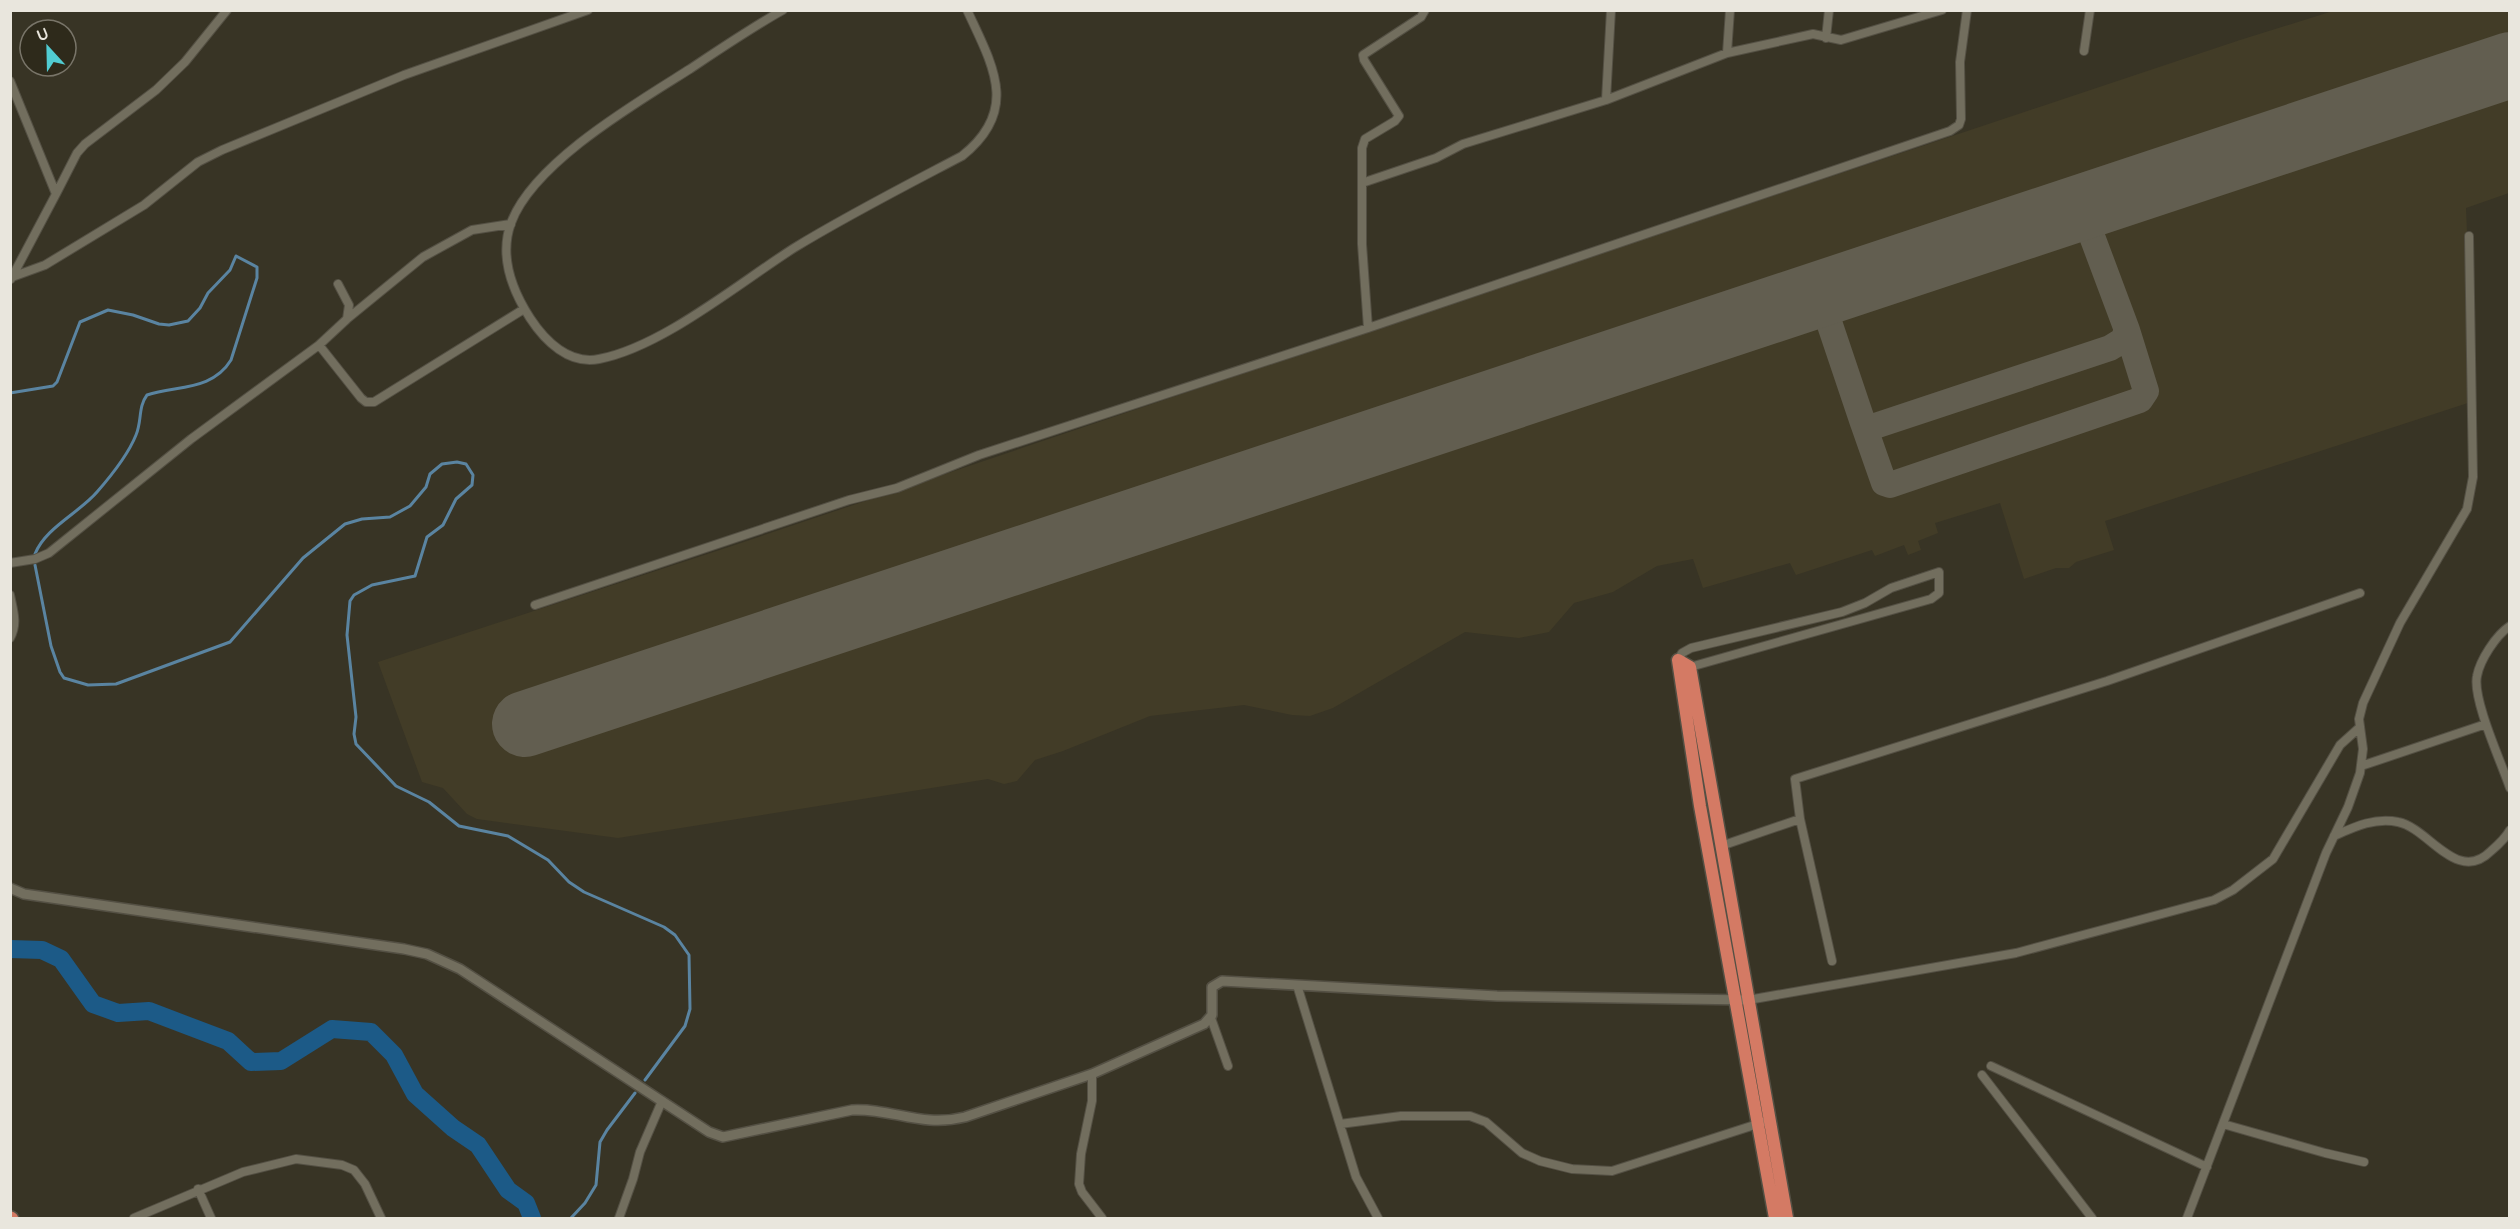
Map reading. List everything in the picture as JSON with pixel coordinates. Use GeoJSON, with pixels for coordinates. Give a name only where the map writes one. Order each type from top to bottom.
{"type":"FeatureCollection","features":[{"type":"Feature","properties":{"kind":"highway"},"geometry":{"type":"LineString","coordinates":[[1678,660],[1690,667],[1748,1000],[1775,1218]]}},
{"type":"Feature","properties":{"kind":"highway"},"geometry":{"type":"LineString","coordinates":[[1678,660],[1700,806],[1734,1001],[1787,1218]]}},
{"type":"Feature","properties":{"kind":"street"},"geometry":{"type":"LineString","coordinates":[[11,279],[77,153],[85,144],[156,90],[184,62],[227,10]]}},
{"type":"Feature","properties":{"kind":"street"},"geometry":{"type":"LineString","coordinates":[[11,279],[45,265],[144,205],[198,162],[222,150],[404,75],[588,10]]}},
{"type":"Feature","properties":{"kind":"street"},"geometry":{"type":"LineString","coordinates":[[783,10],[634,104],[573,150],[537,184],[519,206],[506,241],[508,269],[524,309],[540,334],[564,353],[594,360],[623,352],[663,334],[796,247],[962,156],[986,132],[997,102],[994,72],[967,10]]}},
{"type":"Feature","properties":{"kind":"street"},"geometry":{"type":"LineString","coordinates":[[1368,328],[1362,244],[1362,148],[1365,139],[1395,121],[1399,116],[1363,55],[1422,17],[1425,10]]}},
{"type":"Feature","properties":{"kind":"street"},"geometry":{"type":"LineString","coordinates":[[1606,100],[1611,10]]}},
{"type":"Feature","properties":{"kind":"street"},"geometry":{"type":"LineString","coordinates":[[1727,53],[1730,10]]}},
{"type":"Feature","properties":{"kind":"street"},"geometry":{"type":"LineString","coordinates":[[1826,38],[1829,10]]}},
{"type":"Feature","properties":{"kind":"street"},"geometry":{"type":"LineString","coordinates":[[1362,183],[1436,158],[1463,144],[1606,100],[1727,53],[1813,34],[1841,40],[1942,10]]}},
{"type":"Feature","properties":{"kind":"street"},"geometry":{"type":"LineString","coordinates":[[535,604],[849,500],[897,488],[979,455],[1368,328],[1955,128],[1961,119],[1960,62],[1967,10]]}},
{"type":"Feature","properties":{"kind":"street"},"geometry":{"type":"LineString","coordinates":[[2084,51],[2090,10]]}},
{"type":"Feature","properties":{"kind":"street"},"geometry":{"type":"LineString","coordinates":[[10,81],[56,194]]}},
{"type":"Feature","properties":{"kind":"street"},"geometry":{"type":"LineString","coordinates":[[10,563],[35,559],[49,553],[190,439],[318,345],[423,257],[472,230],[511,224]]}},
{"type":"Feature","properties":{"kind":"street"},"geometry":{"type":"LineString","coordinates":[[2187,1218],[2334,836],[2348,807],[2361,765],[2363,749],[2359,719],[2363,703],[2400,624],[2467,508],[2474,477],[2469,236]]}},
{"type":"Feature","properties":{"kind":"street"},"geometry":{"type":"LineString","coordinates":[[338,284],[349,305],[347,319]]}},
{"type":"Feature","properties":{"kind":"street"},"geometry":{"type":"LineString","coordinates":[[318,345],[361,398],[366,402],[374,402],[524,309]]}},
{"type":"Feature","properties":{"kind":"street"},"geometry":{"type":"LineString","coordinates":[[1678,660],[1682,653],[1691,648],[1842,612],[1865,603],[1891,588],[1939,572],[1939,593],[1931,599],[1690,667]]}},
{"type":"Feature","properties":{"kind":"street"},"geometry":{"type":"LineString","coordinates":[[1832,961],[1800,819],[1794,781],[1797,778],[2107,681],[2360,592]]}},
{"type":"Feature","properties":{"kind":"street"},"geometry":{"type":"LineString","coordinates":[[10,595],[15,619],[15,627],[10,638]]}},
{"type":"Feature","properties":{"kind":"street"},"geometry":{"type":"LineString","coordinates":[[2510,626],[2489,648],[2476,677],[2486,724],[2510,788]]}},
{"type":"Feature","properties":{"kind":"street"},"geometry":{"type":"LineString","coordinates":[[2361,765],[2486,724]]}},
{"type":"Feature","properties":{"kind":"street"},"geometry":{"type":"LineString","coordinates":[[1227,1066],[1211,1018],[1212,987],[1215,983],[1222,981],[1497,996],[1748,1000],[2016,953],[2214,900],[2233,890],[2273,859],[2340,745],[2360,727]]}},
{"type":"Feature","properties":{"kind":"street"},"geometry":{"type":"LineString","coordinates":[[1721,846],[1800,819]]}},
{"type":"Feature","properties":{"kind":"street"},"geometry":{"type":"LineString","coordinates":[[2334,836],[2361,824],[2399,822],[2455,860],[2468,862],[2488,855],[2510,830]]}},
{"type":"Feature","properties":{"kind":"street"},"geometry":{"type":"LineString","coordinates":[[10,888],[24,894],[404,948],[427,954],[460,969],[709,1132],[723,1137],[852,1110],[869,1110],[927,1121],[951,1120],[1092,1074],[1196,1028],[1211,1018]]}},
{"type":"Feature","properties":{"kind":"street"},"geometry":{"type":"LineString","coordinates":[[1719,918],[1733,915]]}},
{"type":"Feature","properties":{"kind":"street"},"geometry":{"type":"LineString","coordinates":[[1297,985],[1356,1177],[1378,1218]]}},
{"type":"Feature","properties":{"kind":"street"},"geometry":{"type":"LineString","coordinates":[[1991,1066],[2207,1167]]}},
{"type":"Feature","properties":{"kind":"street"},"geometry":{"type":"LineString","coordinates":[[1092,1074],[1092,1101],[1081,1154],[1079,1184],[1102,1218]]}},
{"type":"Feature","properties":{"kind":"street"},"geometry":{"type":"LineString","coordinates":[[1982,1075],[2092,1218]]}},
{"type":"Feature","properties":{"kind":"street"},"geometry":{"type":"LineString","coordinates":[[619,1218],[640,1152],[663,1101]]}},
{"type":"Feature","properties":{"kind":"street"},"geometry":{"type":"LineString","coordinates":[[1340,1124],[1401,1116],[1470,1116],[1486,1122],[1522,1153],[1540,1161],[1572,1169],[1612,1171],[1764,1122]]}},
{"type":"Feature","properties":{"kind":"street"},"geometry":{"type":"LineString","coordinates":[[2223,1124],[2325,1154],[2364,1162]]}},
{"type":"Feature","properties":{"kind":"street"},"geometry":{"type":"LineString","coordinates":[[134,1218],[198,1189],[264,1167],[297,1159],[342,1165],[354,1170],[365,1184],[381,1218]]}},
{"type":"Feature","properties":{"kind":"street"},"geometry":{"type":"LineString","coordinates":[[198,1189],[211,1218]]}},
{"type":"Feature","properties":{"kind":"shaded area"},"geometry":{"type":"Polygon","coordinates":[[[2333,11],[2509,11],[2509,193],[2466,208],[2471,402],[2105,521],[2114,550],[2076,562],[2069,568],[2056,568],[2024,579],[2000,503],[1935,523],[1938,533],[1918,541],[1921,550],[1908,555],[1904,545],[1875,556],[1872,550],[1796,575],[1790,563],[1703,588],[1693,559],[1657,566],[1613,592],[1574,603],[1549,632],[1519,638],[1465,632],[1333,708],[1310,716],[1292,715],[1244,705],[1150,716],[1035,760],[1017,781],[1004,784],[988,779],[618,838],[477,819],[467,814],[443,788],[422,782],[378,662],[732,546],[2240,40],[2333,11]]]}},
{"type":"Feature","properties":{"kind":"waterway"},"geometry":{"type":"LineString","coordinates":[[10,393],[53,386],[57,382],[80,322],[108,310],[159,324],[169,325],[188,321],[200,308],[208,293],[230,270],[236,256],[257,267],[257,278],[231,360],[223,370],[204,382],[147,395],[142,404],[136,435],[119,465],[90,500],[46,536],[35,554]]}},
{"type":"Feature","properties":{"kind":"waterway"},"geometry":{"type":"LineString","coordinates":[[35,565],[51,646],[64,678],[88,685],[116,684],[230,642],[303,558],[345,524],[362,519],[390,517],[410,506],[426,487],[430,474],[442,464],[457,462],[466,464],[473,475],[472,485],[456,499],[443,525],[427,537],[415,576],[372,585],[354,595],[350,601],[347,635],[356,717],[354,734],[356,744],[396,786],[429,802],[459,826],[508,836],[548,860],[569,882],[584,892],[664,927],[675,935],[689,955],[690,1009],[685,1026],[645,1080]]}},
{"type":"Feature","properties":{"kind":"waterway"},"geometry":{"type":"LineString","coordinates":[[10,949],[42,950],[61,959],[93,1004],[118,1013],[149,1011],[228,1041],[251,1062],[281,1061],[332,1029],[371,1032],[394,1055],[415,1094],[453,1128],[478,1145],[508,1190],[526,1203],[532,1218]]}},
{"type":"Feature","properties":{"kind":"waterway"},"geometry":{"type":"LineString","coordinates":[[571,1218],[585,1203],[596,1185],[600,1142],[635,1093]]}},
{"type":"Feature","properties":{"kind":"taxiway"},"geometry":{"type":"LineString","coordinates":[[2109,198],[2093,213],[2090,231],[2127,330]]}},
{"type":"Feature","properties":{"kind":"taxiway"},"geometry":{"type":"LineString","coordinates":[[2057,215],[2079,219],[2090,231]]}},
{"type":"Feature","properties":{"kind":"taxiway"},"geometry":{"type":"LineString","coordinates":[[1847,285],[1832,300],[1828,319],[1863,423]]}},
{"type":"Feature","properties":{"kind":"taxiway"},"geometry":{"type":"LineString","coordinates":[[1790,304],[1811,305],[1828,319]]}},
{"type":"Feature","properties":{"kind":"taxiway"},"geometry":{"type":"LineString","coordinates":[[2127,330],[2146,391],[2140,400],[1890,485],[1884,483],[1863,423],[1872,427],[2110,348],[2123,340],[2127,330]]}},
{"type":"Feature","properties":{"kind":"runway"},"geometry":{"type":"LineString","coordinates":[[525,724],[2510,65]]}}]}
